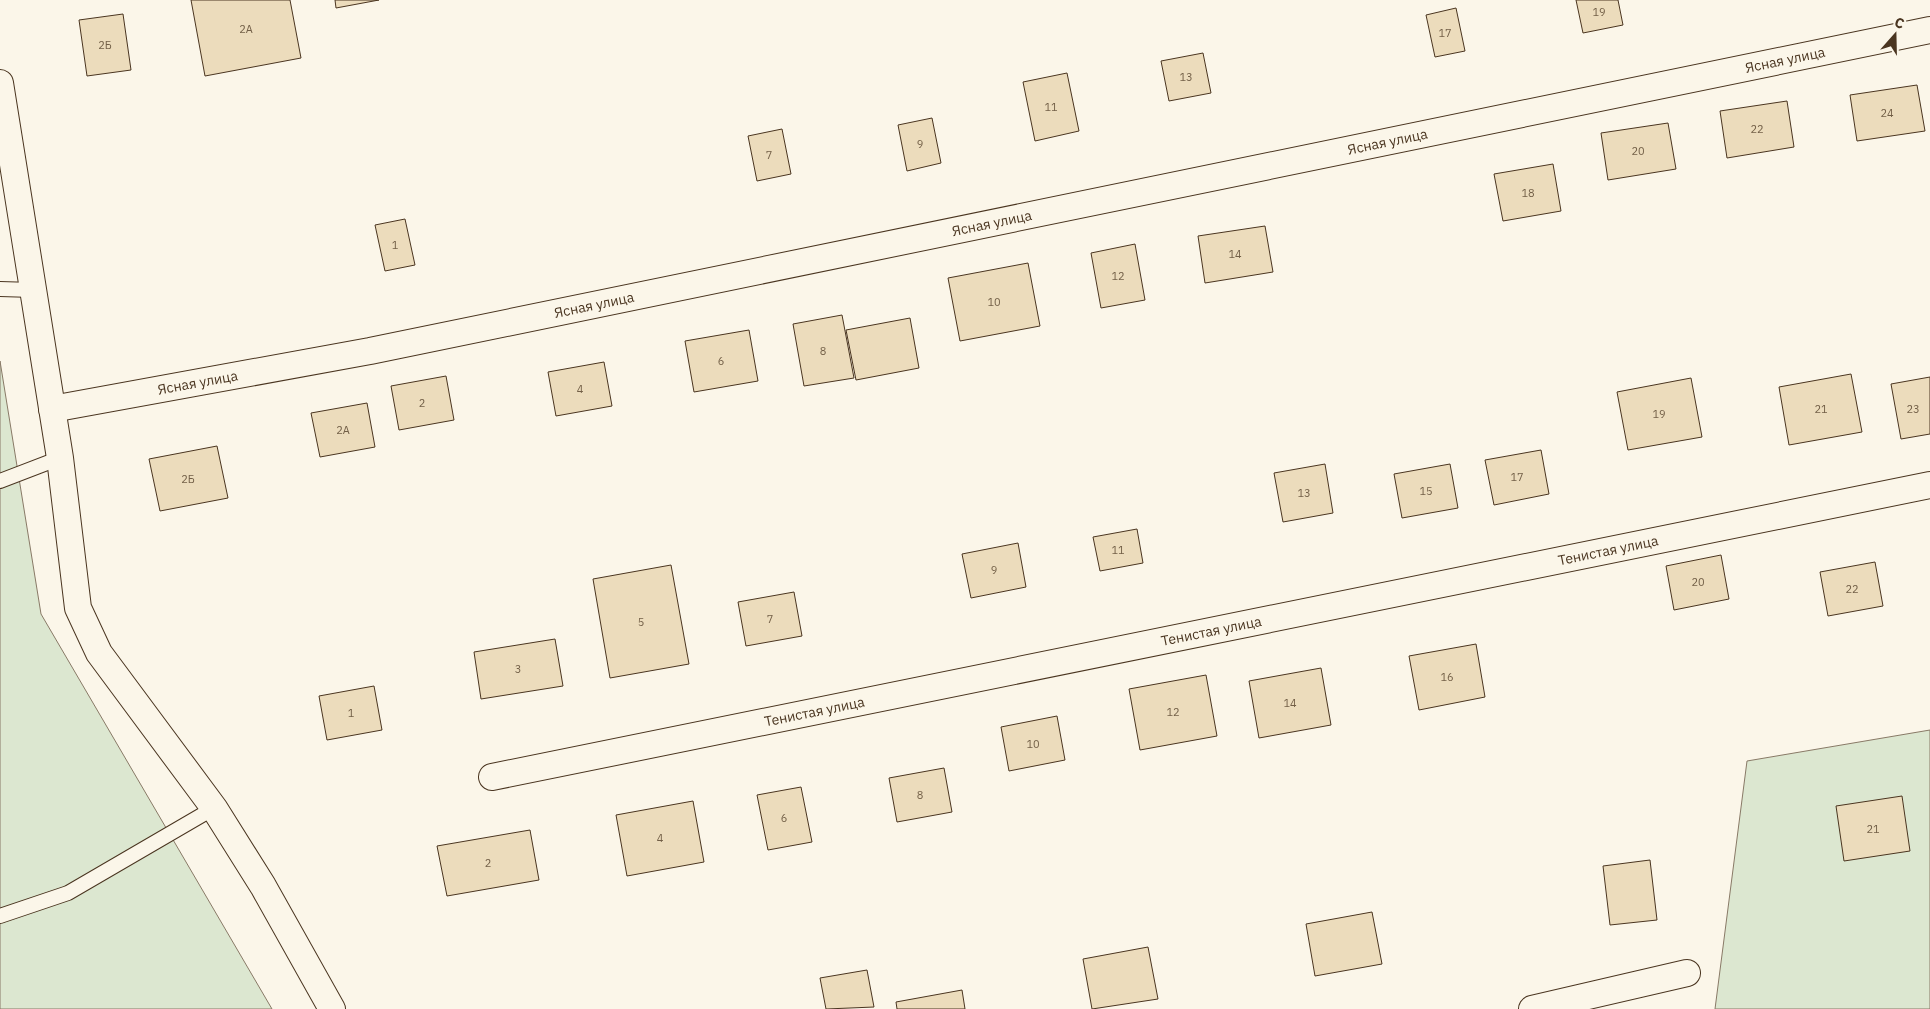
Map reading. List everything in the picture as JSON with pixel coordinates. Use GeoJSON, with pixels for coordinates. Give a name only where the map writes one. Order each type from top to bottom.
{"type":"FeatureCollection","features":[{"type":"Feature","properties":{"kind":"street","name":"Ясная улица"},"geometry":{"type":"LineString","coordinates":[[52,409],[370,351],[1930,30]]}},
{"type":"Feature","properties":{"kind":"street"},"geometry":{"type":"LineString","coordinates":[[0,83],[60,458],[78,608],[99,653],[214,808],[263,886],[332,1009]]}},
{"type":"Feature","properties":{"kind":"street","name":"Тенистая улица"},"geometry":{"type":"LineString","coordinates":[[492,777],[1930,485]]}},
{"type":"Feature","properties":{"kind":"street"},"geometry":{"type":"LineString","coordinates":[[1532,1009],[1688,973]]}},
{"type":"Feature","properties":{"kind":"lane"},"geometry":{"type":"LineString","coordinates":[[0,289],[33,290]]}},
{"type":"Feature","properties":{"kind":"lane"},"geometry":{"type":"LineString","coordinates":[[0,481],[60,458]]}},
{"type":"Feature","properties":{"kind":"lane"},"geometry":{"type":"LineString","coordinates":[[0,916],[68,893],[214,808]]}},
{"type":"Feature","properties":{"kind":"green space"},"geometry":{"type":"Polygon","coordinates":[[[0,361],[41,614],[272,1009],[0,1009],[0,361]]]}},
{"type":"Feature","properties":{"kind":"green space"},"geometry":{"type":"Polygon","coordinates":[[[1930,730],[1930,1009],[1715,1009],[1747,761],[1930,730]]]}},
{"type":"Feature","properties":{"kind":"building"},"geometry":{"type":"Polygon","coordinates":[[[191,0],[290,0],[301,58],[205,76],[191,0]]]}},
{"type":"Feature","properties":{"kind":"building"},"geometry":{"type":"Polygon","coordinates":[[[335,0],[379,0],[336,8],[335,0]]]}},
{"type":"Feature","properties":{"kind":"building"},"geometry":{"type":"Polygon","coordinates":[[[1576,0],[1618,0],[1623,25],[1583,33],[1576,0]]]}},
{"type":"Feature","properties":{"kind":"building"},"geometry":{"type":"Polygon","coordinates":[[[1456,8],[1465,51],[1435,57],[1426,15],[1456,8]]]}},
{"type":"Feature","properties":{"kind":"building"},"geometry":{"type":"Polygon","coordinates":[[[123,14],[131,70],[87,76],[79,20],[123,14]]]}},
{"type":"Feature","properties":{"kind":"building"},"geometry":{"type":"Polygon","coordinates":[[[1203,53],[1211,93],[1169,101],[1161,61],[1203,53]]]}},
{"type":"Feature","properties":{"kind":"building"},"geometry":{"type":"Polygon","coordinates":[[[1067,73],[1079,131],[1035,141],[1023,82],[1067,73]]]}},
{"type":"Feature","properties":{"kind":"building"},"geometry":{"type":"Polygon","coordinates":[[[1917,85],[1925,131],[1857,141],[1850,95],[1917,85]]]}},
{"type":"Feature","properties":{"kind":"building"},"geometry":{"type":"Polygon","coordinates":[[[1787,101],[1794,147],[1727,158],[1720,111],[1787,101]]]}},
{"type":"Feature","properties":{"kind":"building"},"geometry":{"type":"Polygon","coordinates":[[[932,118],[941,163],[907,171],[898,125],[932,118]]]}},
{"type":"Feature","properties":{"kind":"building"},"geometry":{"type":"Polygon","coordinates":[[[1668,123],[1676,169],[1608,180],[1601,133],[1668,123]]]}},
{"type":"Feature","properties":{"kind":"building"},"geometry":{"type":"Polygon","coordinates":[[[782,129],[791,174],[757,181],[748,136],[782,129]]]}},
{"type":"Feature","properties":{"kind":"building"},"geometry":{"type":"Polygon","coordinates":[[[1553,164],[1561,211],[1503,221],[1494,174],[1553,164]]]}},
{"type":"Feature","properties":{"kind":"building"},"geometry":{"type":"Polygon","coordinates":[[[405,219],[415,265],[385,271],[375,225],[405,219]]]}},
{"type":"Feature","properties":{"kind":"building"},"geometry":{"type":"Polygon","coordinates":[[[1265,226],[1273,272],[1205,283],[1198,236],[1265,226]]]}},
{"type":"Feature","properties":{"kind":"building"},"geometry":{"type":"Polygon","coordinates":[[[1135,244],[1145,300],[1101,308],[1091,253],[1135,244]]]}},
{"type":"Feature","properties":{"kind":"building"},"geometry":{"type":"Polygon","coordinates":[[[1028,263],[1040,326],[960,341],[948,278],[1028,263]]]}},
{"type":"Feature","properties":{"kind":"building"},"geometry":{"type":"Polygon","coordinates":[[[842,315],[854,378],[804,386],[793,324],[842,315]]]}},
{"type":"Feature","properties":{"kind":"building"},"geometry":{"type":"Polygon","coordinates":[[[910,318],[919,368],[856,380],[846,330],[910,318]]]}},
{"type":"Feature","properties":{"kind":"building"},"geometry":{"type":"Polygon","coordinates":[[[749,330],[758,381],[694,392],[685,341],[749,330]]]}},
{"type":"Feature","properties":{"kind":"building"},"geometry":{"type":"Polygon","coordinates":[[[604,362],[612,406],[556,416],[548,372],[604,362]]]}},
{"type":"Feature","properties":{"kind":"building"},"geometry":{"type":"Polygon","coordinates":[[[1851,374],[1862,432],[1789,445],[1779,387],[1851,374]]]}},
{"type":"Feature","properties":{"kind":"building"},"geometry":{"type":"Polygon","coordinates":[[[446,376],[454,420],[399,430],[391,386],[446,376]]]}},
{"type":"Feature","properties":{"kind":"building"},"geometry":{"type":"Polygon","coordinates":[[[1930,377],[1930,434],[1901,439],[1891,384],[1930,377]]]}},
{"type":"Feature","properties":{"kind":"building"},"geometry":{"type":"Polygon","coordinates":[[[1691,378],[1702,437],[1628,450],[1617,392],[1691,378]]]}},
{"type":"Feature","properties":{"kind":"building"},"geometry":{"type":"Polygon","coordinates":[[[367,403],[375,447],[320,457],[311,413],[367,403]]]}},
{"type":"Feature","properties":{"kind":"building"},"geometry":{"type":"Polygon","coordinates":[[[217,446],[228,498],[160,511],[149,459],[217,446]]]}},
{"type":"Feature","properties":{"kind":"building"},"geometry":{"type":"Polygon","coordinates":[[[1541,450],[1549,494],[1494,505],[1485,460],[1541,450]]]}},
{"type":"Feature","properties":{"kind":"building"},"geometry":{"type":"Polygon","coordinates":[[[1325,464],[1333,513],[1283,522],[1274,473],[1325,464]]]}},
{"type":"Feature","properties":{"kind":"building"},"geometry":{"type":"Polygon","coordinates":[[[1450,464],[1458,508],[1402,518],[1394,474],[1450,464]]]}},
{"type":"Feature","properties":{"kind":"building"},"geometry":{"type":"Polygon","coordinates":[[[1137,529],[1143,563],[1100,571],[1093,537],[1137,529]]]}},
{"type":"Feature","properties":{"kind":"building"},"geometry":{"type":"Polygon","coordinates":[[[1018,543],[1026,587],[971,598],[962,554],[1018,543]]]}},
{"type":"Feature","properties":{"kind":"building"},"geometry":{"type":"Polygon","coordinates":[[[1721,555],[1729,599],[1674,610],[1666,566],[1721,555]]]}},
{"type":"Feature","properties":{"kind":"building"},"geometry":{"type":"Polygon","coordinates":[[[1875,562],[1883,606],[1828,616],[1820,572],[1875,562]]]}},
{"type":"Feature","properties":{"kind":"building"},"geometry":{"type":"Polygon","coordinates":[[[671,565],[689,664],[610,678],[593,579],[671,565]]]}},
{"type":"Feature","properties":{"kind":"building"},"geometry":{"type":"Polygon","coordinates":[[[794,592],[802,636],[746,646],[738,602],[794,592]]]}},
{"type":"Feature","properties":{"kind":"building"},"geometry":{"type":"Polygon","coordinates":[[[555,639],[563,686],[481,699],[474,652],[555,639]]]}},
{"type":"Feature","properties":{"kind":"building"},"geometry":{"type":"Polygon","coordinates":[[[1476,644],[1485,697],[1419,710],[1409,656],[1476,644]]]}},
{"type":"Feature","properties":{"kind":"building"},"geometry":{"type":"Polygon","coordinates":[[[1321,668],[1331,725],[1259,738],[1249,681],[1321,668]]]}},
{"type":"Feature","properties":{"kind":"building"},"geometry":{"type":"Polygon","coordinates":[[[1206,675],[1217,736],[1140,750],[1129,689],[1206,675]]]}},
{"type":"Feature","properties":{"kind":"building"},"geometry":{"type":"Polygon","coordinates":[[[374,686],[382,730],[327,740],[319,696],[374,686]]]}},
{"type":"Feature","properties":{"kind":"building"},"geometry":{"type":"Polygon","coordinates":[[[1057,716],[1065,760],[1009,771],[1001,727],[1057,716]]]}},
{"type":"Feature","properties":{"kind":"building"},"geometry":{"type":"Polygon","coordinates":[[[944,768],[952,812],[897,822],[889,778],[944,768]]]}},
{"type":"Feature","properties":{"kind":"building"},"geometry":{"type":"Polygon","coordinates":[[[801,787],[812,842],[768,850],[757,795],[801,787]]]}},
{"type":"Feature","properties":{"kind":"building"},"geometry":{"type":"Polygon","coordinates":[[[1902,796],[1910,851],[1844,861],[1836,806],[1902,796]]]}},
{"type":"Feature","properties":{"kind":"building"},"geometry":{"type":"Polygon","coordinates":[[[693,801],[704,862],[627,876],[616,815],[693,801]]]}},
{"type":"Feature","properties":{"kind":"building"},"geometry":{"type":"Polygon","coordinates":[[[530,830],[539,880],[447,896],[437,846],[530,830]]]}},
{"type":"Feature","properties":{"kind":"building"},"geometry":{"type":"Polygon","coordinates":[[[1650,860],[1657,920],[1610,925],[1603,866],[1650,860]]]}},
{"type":"Feature","properties":{"kind":"building"},"geometry":{"type":"Polygon","coordinates":[[[1372,912],[1382,964],[1315,976],[1306,924],[1372,912]]]}},
{"type":"Feature","properties":{"kind":"building"},"geometry":{"type":"Polygon","coordinates":[[[1148,947],[1158,999],[1092,1009],[1083,959],[1148,947]]]}},
{"type":"Feature","properties":{"kind":"building"},"geometry":{"type":"Polygon","coordinates":[[[867,970],[874,1007],[826,1009],[820,978],[867,970]]]}},
{"type":"Feature","properties":{"kind":"building"},"geometry":{"type":"Polygon","coordinates":[[[962,990],[965,1009],[897,1009],[896,1002],[962,990]]]}}]}
